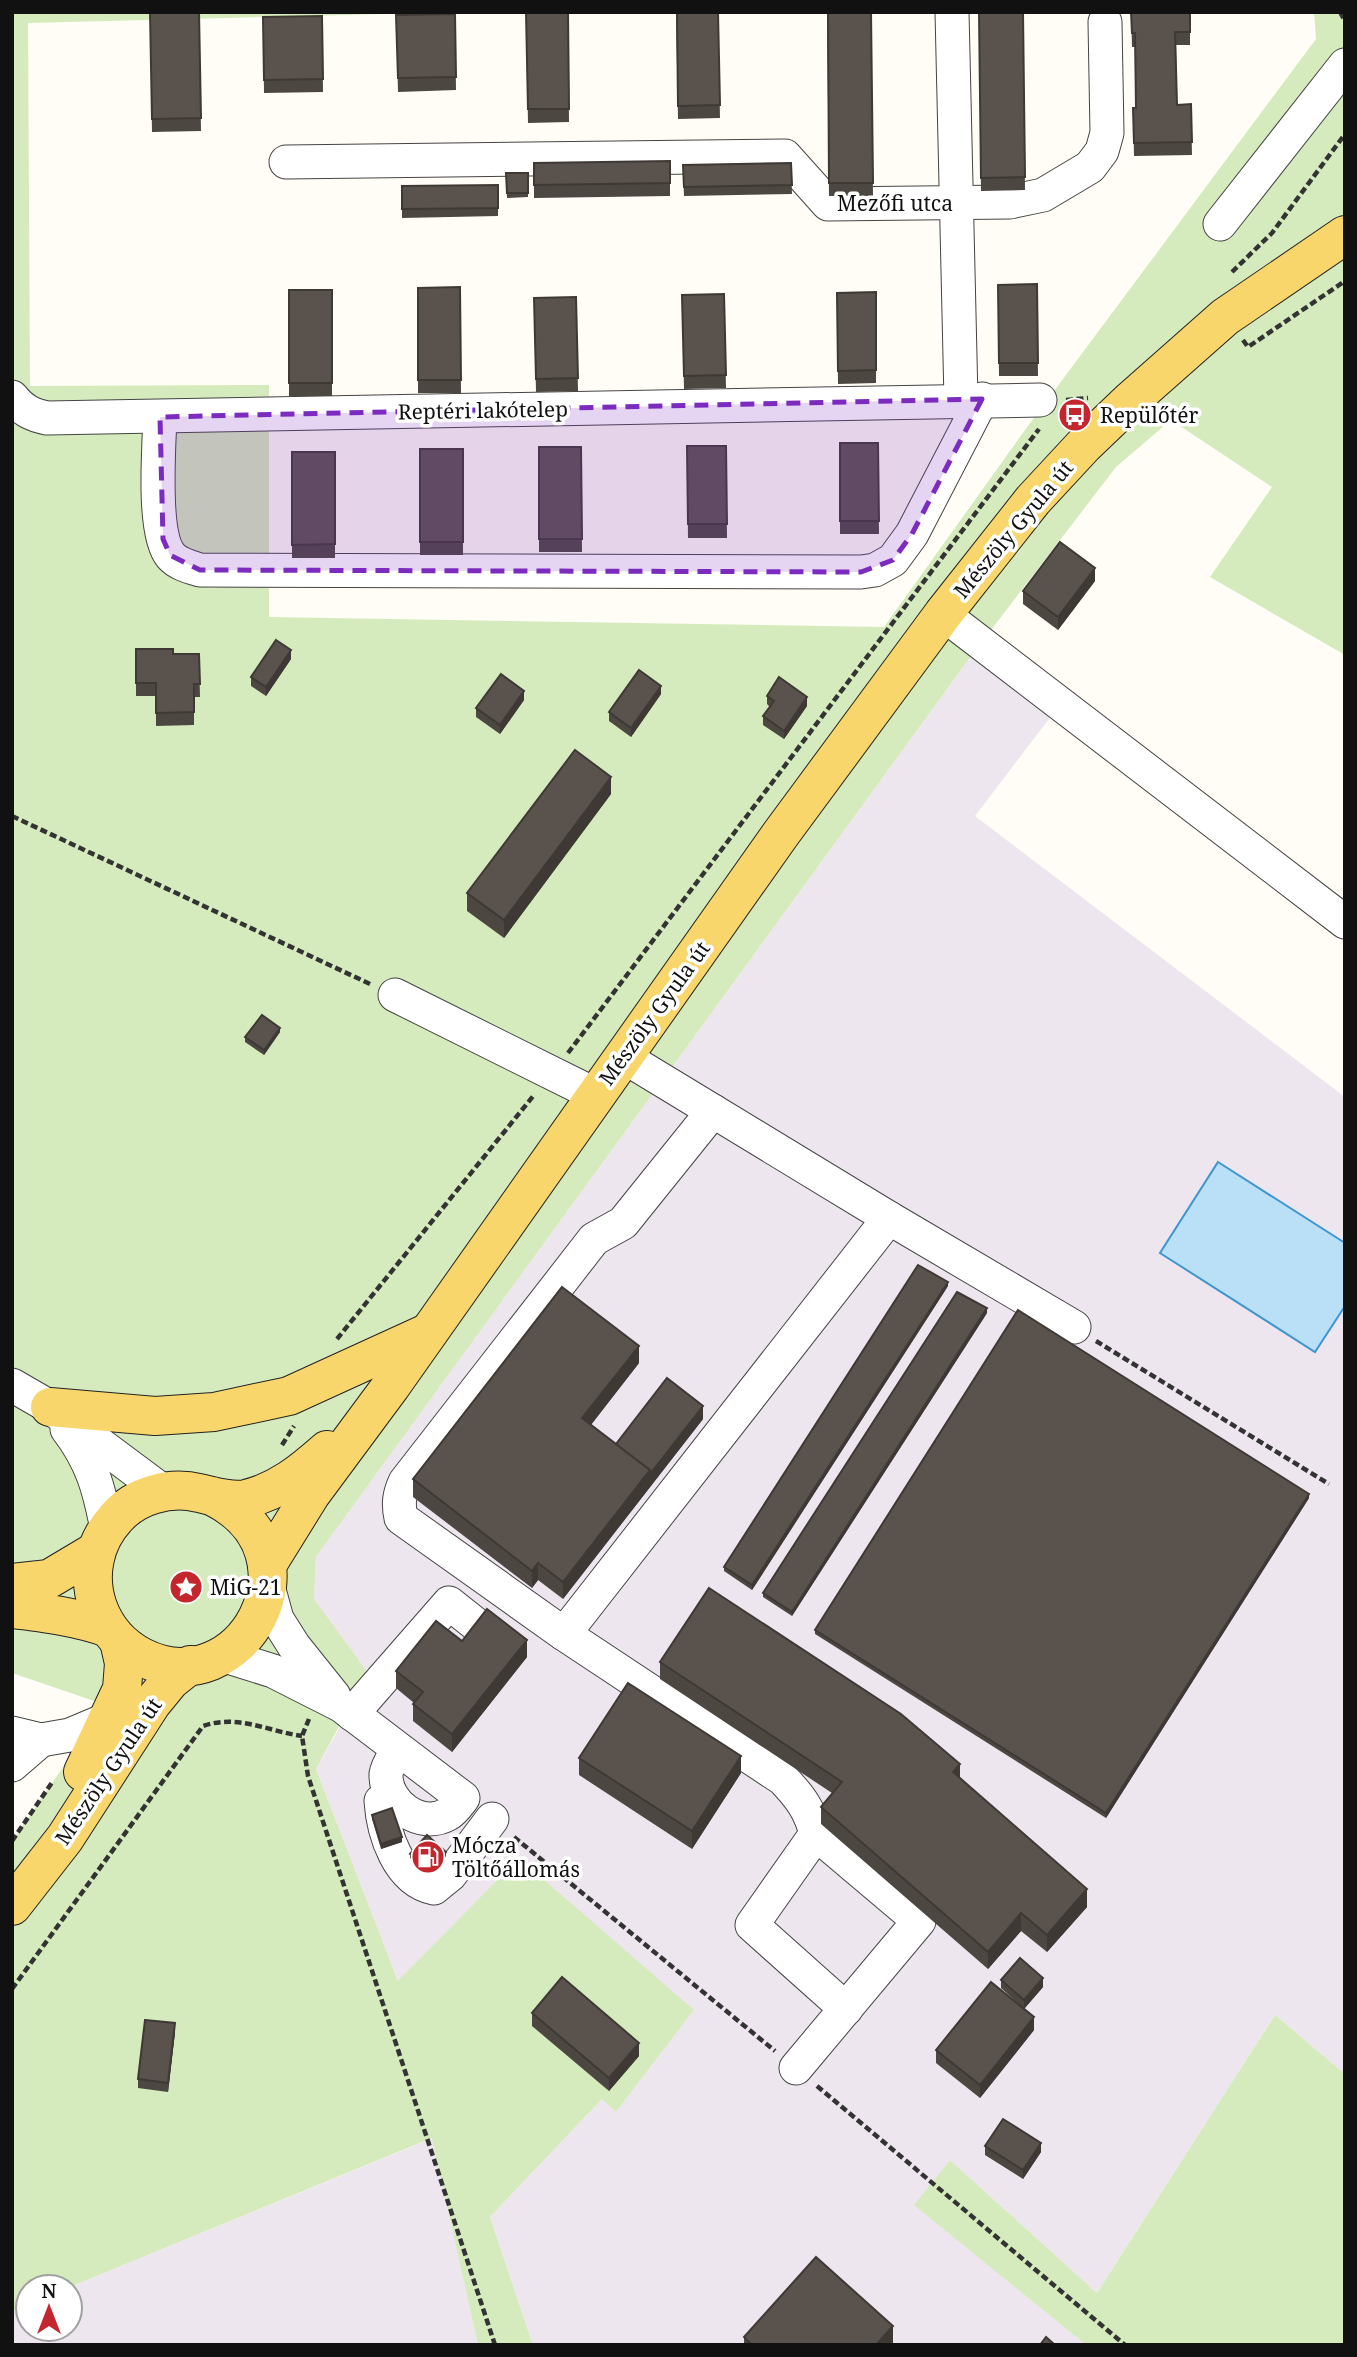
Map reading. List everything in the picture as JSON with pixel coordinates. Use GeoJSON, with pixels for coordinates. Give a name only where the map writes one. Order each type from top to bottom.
{"type":"FeatureCollection","features":[{"type":"Feature","properties":{"kind":"main road","name":"Mészöly Gyula út"},"geometry":{"type":"LineString","coordinates":[[267,1575],[311,1494],[780,835],[943,614],[1033,500],[1129,401],[1225,317],[1345,235]]}},
{"type":"Feature","properties":{"kind":"main road"},"geometry":{"type":"LineString","coordinates":[[50,1407],[155,1416],[214,1412],[289,1396],[427,1333]]}},
{"type":"Feature","properties":{"kind":"main road","name":"Mészöly Gyula út"},"geometry":{"type":"LineString","coordinates":[[21,1894],[122,1689],[124,1662],[94,1596],[92,1581],[102,1540],[132,1504],[164,1492],[195,1492],[243,1500],[271,1490],[294,1479],[369,1415]]}},
{"type":"Feature","properties":{"kind":"main road","name":"Mészöly Gyula út"},"geometry":{"type":"LineString","coordinates":[[21,1894],[65,1838],[152,1703],[170,1681],[246,1636],[264,1607],[267,1575],[264,1548],[245,1519],[225,1502],[212,1496]]}},
{"type":"Feature","properties":{"kind":"main road"},"geometry":{"type":"LineString","coordinates":[[12,1583],[49,1579],[102,1540]]}},
{"type":"Feature","properties":{"kind":"main road"},"geometry":{"type":"LineString","coordinates":[[12,1609],[90,1622],[146,1659],[175,1666],[206,1660]]}},
{"type":"Feature","properties":{"kind":"street"},"geometry":{"type":"LineString","coordinates":[[160,417],[159,515],[163,539],[170,555],[182,564],[200,570],[875,570],[893,560],[912,534],[972,400],[957,203],[952,12]]}},
{"type":"Feature","properties":{"kind":"street","name":"Mezőfi utca"},"geometry":{"type":"LineString","coordinates":[[286,162],[785,156],[828,204],[1010,202],[1043,195],[1090,167],[1102,151],[1107,133],[1105,22]]}},
{"type":"Feature","properties":{"kind":"street"},"geometry":{"type":"LineString","coordinates":[[1220,225],[1345,65]]}},
{"type":"Feature","properties":{"kind":"street","name":"Reptéri lakótelep"},"geometry":{"type":"LineString","coordinates":[[12,397],[32,415],[47,418],[1040,400]]}},
{"type":"Feature","properties":{"kind":"street","name":"Mészöly Gyula út"},"geometry":{"type":"LineString","coordinates":[[943,614],[1345,922]]}},
{"type":"Feature","properties":{"kind":"street"},"geometry":{"type":"LineString","coordinates":[[395,995],[596,1095]]}},
{"type":"Feature","properties":{"kind":"street"},"geometry":{"type":"LineString","coordinates":[[624,1057],[888,1218],[1074,1327]]}},
{"type":"Feature","properties":{"kind":"street"},"geometry":{"type":"LineString","coordinates":[[713,1111],[623,1223],[594,1239],[405,1482],[398,1504],[401,1518],[564,1634],[783,1779],[802,1799],[811,1815],[816,1833],[919,1922],[796,2068]]}},
{"type":"Feature","properties":{"kind":"street"},"geometry":{"type":"LineString","coordinates":[[564,1634],[888,1218]]}},
{"type":"Feature","properties":{"kind":"street"},"geometry":{"type":"LineString","coordinates":[[12,1385],[50,1407],[164,1492]]}},
{"type":"Feature","properties":{"kind":"street"},"geometry":{"type":"LineString","coordinates":[[50,1407],[89,1462],[99,1487],[102,1540]]}},
{"type":"Feature","properties":{"kind":"street"},"geometry":{"type":"LineString","coordinates":[[267,1575],[277,1619],[294,1646],[392,1760],[380,1794],[382,1815],[393,1850],[411,1879],[421,1886],[434,1888],[450,1875],[492,1819]]}},
{"type":"Feature","properties":{"kind":"street"},"geometry":{"type":"LineString","coordinates":[[347,1710],[449,1603],[478,1626]]}},
{"type":"Feature","properties":{"kind":"street"},"geometry":{"type":"LineString","coordinates":[[206,1660],[273,1671],[347,1710]]}},
{"type":"Feature","properties":{"kind":"street"},"geometry":{"type":"LineString","coordinates":[[12,1765],[27,1736],[70,1735],[108,1719]]}},
{"type":"Feature","properties":{"kind":"street"},"geometry":{"type":"LineString","coordinates":[[816,1833],[752,1925],[846,2008]]}},
{"type":"Feature","properties":{"kind":"path"},"geometry":{"type":"LineString","coordinates":[[1340,12],[1345,21]]}},
{"type":"Feature","properties":{"kind":"path"},"geometry":{"type":"LineString","coordinates":[[1228,276],[1272,233],[1345,134]]}},
{"type":"Feature","properties":{"kind":"path"},"geometry":{"type":"LineString","coordinates":[[1248,347],[1345,281]]}},
{"type":"Feature","properties":{"kind":"path"},"geometry":{"type":"LineString","coordinates":[[12,816],[395,995]]}},
{"type":"Feature","properties":{"kind":"path"},"geometry":{"type":"LineString","coordinates":[[1074,1327],[1329,1484]]}},
{"type":"Feature","properties":{"kind":"path"},"geometry":{"type":"LineString","coordinates":[[12,1989],[203,1726],[218,1720],[237,1721],[256,1724],[275,1732],[302,1736],[308,1776],[495,2345]]}},
{"type":"Feature","properties":{"kind":"highlighted area"},"geometry":{"type":"Polygon","coordinates":[[[982,399],[912,534],[893,560],[861,572],[200,570],[170,555],[163,539],[160,417],[982,399]]]}},
{"type":"Feature","properties":{"kind":"shaded area"},"geometry":{"type":"Polygon","coordinates":[[[971,656],[1052,715],[975,816],[1345,1097],[1345,2074],[1275,2015],[1097,2293],[950,2160],[915,2205],[1086,2345],[533,2345],[490,2217],[603,2098],[616,2112],[694,2010],[398,1981],[316,1769],[341,1725],[314,1599],[316,1557],[971,656]]]}},
{"type":"Feature","properties":{"kind":"shaded area"},"geometry":{"type":"Polygon","coordinates":[[[433,2138],[478,2345],[12,2345],[14,2310],[14,2343],[84,2343],[84,2281],[433,2138]]]}},
{"type":"Feature","properties":{"kind":"green space"},"geometry":{"type":"Polygon","coordinates":[[[12,12],[469,12],[28,23],[30,386],[269,385],[269,617],[884,627],[1025,430],[1316,39],[1314,12],[1345,12],[1345,655],[1210,577],[1272,487],[1171,420],[1116,467],[971,656],[316,1557],[314,1599],[368,1673],[316,1769],[398,1981],[519,1858],[694,2010],[616,2112],[602,2099],[490,2217],[533,2345],[478,2345],[432,2138],[84,2281],[84,2273],[14,2273],[12,2311],[12,1841],[106,1705],[12,1673],[12,12]]]}},
{"type":"Feature","properties":{"kind":"green space"},"geometry":{"type":"Polygon","coordinates":[[[1275,2015],[1345,2074],[1345,2345],[1086,2345],[914,2205],[950,2160],[1097,2293],[1275,2015]]]}},
{"type":"Feature","properties":{"kind":"water"},"geometry":{"type":"Polygon","coordinates":[[[1218,1162],[1345,1243],[1345,1306],[1315,1352],[1160,1253],[1218,1162]]]}},
{"type":"Feature","properties":{"kind":"building"},"geometry":{"type":"Polygon","coordinates":[[[150,12],[199,12],[201,118],[152,119],[150,12]]]}},
{"type":"Feature","properties":{"kind":"building"},"geometry":{"type":"Polygon","coordinates":[[[526,12],[568,12],[569,109],[528,109],[526,12]]]}},
{"type":"Feature","properties":{"kind":"building"},"geometry":{"type":"Polygon","coordinates":[[[677,12],[718,12],[720,105],[678,106],[677,12]]]}},
{"type":"Feature","properties":{"kind":"building"},"geometry":{"type":"Polygon","coordinates":[[[828,12],[871,12],[873,183],[829,183],[828,12]]]}},
{"type":"Feature","properties":{"kind":"building"},"geometry":{"type":"Polygon","coordinates":[[[979,12],[1023,12],[1025,177],[981,178],[979,12]]]}},
{"type":"Feature","properties":{"kind":"building"},"geometry":{"type":"Polygon","coordinates":[[[1131,12],[1190,12],[1190,32],[1175,32],[1177,105],[1191,104],[1192,142],[1134,143],[1135,33],[1132,33],[1131,12]]]}},
{"type":"Feature","properties":{"kind":"building"},"geometry":{"type":"Polygon","coordinates":[[[455,14],[456,77],[398,78],[396,15],[455,14]]]}},
{"type":"Feature","properties":{"kind":"building"},"geometry":{"type":"Polygon","coordinates":[[[322,16],[323,79],[264,80],[263,17],[322,16]]]}},
{"type":"Feature","properties":{"kind":"building"},"geometry":{"type":"Polygon","coordinates":[[[670,161],[670,183],[534,185],[534,163],[670,161]]]}},
{"type":"Feature","properties":{"kind":"building"},"geometry":{"type":"Polygon","coordinates":[[[791,163],[792,185],[684,187],[683,165],[791,163]]]}},
{"type":"Feature","properties":{"kind":"building"},"geometry":{"type":"Polygon","coordinates":[[[506,173],[528,173],[528,193],[507,193],[506,173]]]}},
{"type":"Feature","properties":{"kind":"building"},"geometry":{"type":"Polygon","coordinates":[[[498,185],[498,208],[402,209],[402,186],[498,185]]]}},
{"type":"Feature","properties":{"kind":"building"},"geometry":{"type":"Polygon","coordinates":[[[1037,284],[1038,363],[999,363],[998,285],[1037,284]]]}},
{"type":"Feature","properties":{"kind":"building"},"geometry":{"type":"Polygon","coordinates":[[[460,287],[461,380],[418,380],[418,288],[460,287]]]}},
{"type":"Feature","properties":{"kind":"building"},"geometry":{"type":"Polygon","coordinates":[[[289,290],[332,290],[332,383],[289,383],[289,290]]]}},
{"type":"Feature","properties":{"kind":"building"},"geometry":{"type":"Polygon","coordinates":[[[876,292],[876,370],[838,371],[837,293],[876,292]]]}},
{"type":"Feature","properties":{"kind":"building"},"geometry":{"type":"Polygon","coordinates":[[[724,294],[726,375],[684,376],[682,295],[724,294]]]}},
{"type":"Feature","properties":{"kind":"building"},"geometry":{"type":"Polygon","coordinates":[[[576,297],[578,378],[536,379],[534,298],[576,297]]]}},
{"type":"Feature","properties":{"kind":"building"},"geometry":{"type":"Polygon","coordinates":[[[840,443],[878,443],[879,521],[840,521],[840,443]]]}},
{"type":"Feature","properties":{"kind":"building"},"geometry":{"type":"Polygon","coordinates":[[[687,446],[726,446],[727,524],[688,524],[687,446]]]}},
{"type":"Feature","properties":{"kind":"building"},"geometry":{"type":"Polygon","coordinates":[[[539,447],[581,447],[582,539],[539,539],[539,447]]]}},
{"type":"Feature","properties":{"kind":"building"},"geometry":{"type":"Polygon","coordinates":[[[420,449],[463,449],[463,542],[420,542],[420,449]]]}},
{"type":"Feature","properties":{"kind":"building"},"geometry":{"type":"Polygon","coordinates":[[[292,452],[335,452],[335,544],[292,545],[292,452]]]}},
{"type":"Feature","properties":{"kind":"building"},"geometry":{"type":"Polygon","coordinates":[[[1060,542],[1095,568],[1058,617],[1023,591],[1060,542]]]}},
{"type":"Feature","properties":{"kind":"building"},"geometry":{"type":"Polygon","coordinates":[[[276,640],[291,650],[266,687],[251,677],[276,640]]]}},
{"type":"Feature","properties":{"kind":"building"},"geometry":{"type":"Polygon","coordinates":[[[136,649],[173,649],[173,654],[199,654],[200,684],[194,684],[194,712],[156,713],[156,683],[136,683],[136,649]]]}},
{"type":"Feature","properties":{"kind":"building"},"geometry":{"type":"Polygon","coordinates":[[[639,670],[661,686],[631,728],[609,712],[639,670]]]}},
{"type":"Feature","properties":{"kind":"building"},"geometry":{"type":"Polygon","coordinates":[[[501,674],[524,691],[500,725],[476,708],[501,674]]]}},
{"type":"Feature","properties":{"kind":"building"},"geometry":{"type":"Polygon","coordinates":[[[779,677],[807,697],[784,731],[763,716],[774,701],[767,696],[779,677]]]}},
{"type":"Feature","properties":{"kind":"building"},"geometry":{"type":"Polygon","coordinates":[[[575,750],[611,777],[504,920],[467,893],[575,750]]]}},
{"type":"Feature","properties":{"kind":"building"},"geometry":{"type":"Polygon","coordinates":[[[262,1015],[280,1028],[264,1050],[245,1037],[262,1015]]]}},
{"type":"Feature","properties":{"kind":"building"},"geometry":{"type":"Polygon","coordinates":[[[918,1265],[948,1282],[752,1585],[724,1567],[918,1265]]]}},
{"type":"Feature","properties":{"kind":"building"},"geometry":{"type":"Polygon","coordinates":[[[562,1287],[639,1346],[582,1418],[650,1470],[563,1582],[538,1563],[532,1571],[413,1479],[562,1287]]]}},
{"type":"Feature","properties":{"kind":"building"},"geometry":{"type":"Polygon","coordinates":[[[957,1292],[987,1308],[792,1612],[763,1593],[957,1292]]]}},
{"type":"Feature","properties":{"kind":"building"},"geometry":{"type":"Polygon","coordinates":[[[1018,1310],[1309,1494],[1106,1813],[815,1630],[1018,1310]]]}},
{"type":"Feature","properties":{"kind":"building"},"geometry":{"type":"Polygon","coordinates":[[[667,1378],[703,1406],[650,1474],[650,1470],[616,1444],[667,1378]]]}},
{"type":"Feature","properties":{"kind":"building"},"geometry":{"type":"Polygon","coordinates":[[[709,1588],[901,1714],[960,1764],[953,1772],[1087,1889],[1047,1935],[1021,1913],[988,1952],[821,1807],[842,1782],[660,1662],[709,1588]]]}},
{"type":"Feature","properties":{"kind":"building"},"geometry":{"type":"Polygon","coordinates":[[[487,1609],[527,1640],[452,1734],[413,1704],[423,1692],[396,1671],[436,1621],[462,1641],[487,1609]]]}},
{"type":"Feature","properties":{"kind":"building"},"geometry":{"type":"Polygon","coordinates":[[[628,1683],[741,1756],[692,1831],[579,1758],[628,1683]]]}},
{"type":"Feature","properties":{"kind":"building"},"geometry":{"type":"Polygon","coordinates":[[[392,1808],[402,1837],[381,1844],[372,1815],[392,1808]]]}},
{"type":"Feature","properties":{"kind":"building","name":"Mócza Töltőállomás"},"geometry":{"type":"Polygon","coordinates":[[[427,1835],[446,1852],[429,1870],[410,1854],[427,1835]]]}},
{"type":"Feature","properties":{"kind":"building"},"geometry":{"type":"Polygon","coordinates":[[[1020,1958],[1043,1978],[1024,2000],[1001,1980],[1020,1958]]]}},
{"type":"Feature","properties":{"kind":"building"},"geometry":{"type":"Polygon","coordinates":[[[562,1977],[639,2043],[609,2078],[532,2013],[562,1977]]]}},
{"type":"Feature","properties":{"kind":"building"},"geometry":{"type":"Polygon","coordinates":[[[991,1982],[1034,2017],[980,2085],[936,2050],[991,1982]]]}},
{"type":"Feature","properties":{"kind":"building"},"geometry":{"type":"Polygon","coordinates":[[[145,2020],[175,2023],[168,2083],[138,2079],[145,2020]]]}},
{"type":"Feature","properties":{"kind":"building"},"geometry":{"type":"Polygon","coordinates":[[[1003,2119],[1041,2143],[1023,2170],[985,2146],[1003,2119]]]}},
{"type":"Feature","properties":{"kind":"building"},"geometry":{"type":"Polygon","coordinates":[[[816,2257],[893,2326],[876,2345],[752,2345],[744,2337],[816,2257]]]}},
{"type":"Feature","properties":{"kind":"building"},"geometry":{"type":"Polygon","coordinates":[[[1046,2337],[1055,2345],[1040,2345],[1046,2337]]]}},
{"type":"Feature","properties":{"kind":"place","name":"Repülőtér"},"geometry":{"type":"Point","coordinates":[1075,415]}},
{"type":"Feature","properties":{"kind":"place","name":"MiG-21"},"geometry":{"type":"Point","coordinates":[186,1587]}},
{"type":"Feature","properties":{"kind":"place","name":"Mócza Töltőállomás"},"geometry":{"type":"Point","coordinates":[428,1857]}}]}
